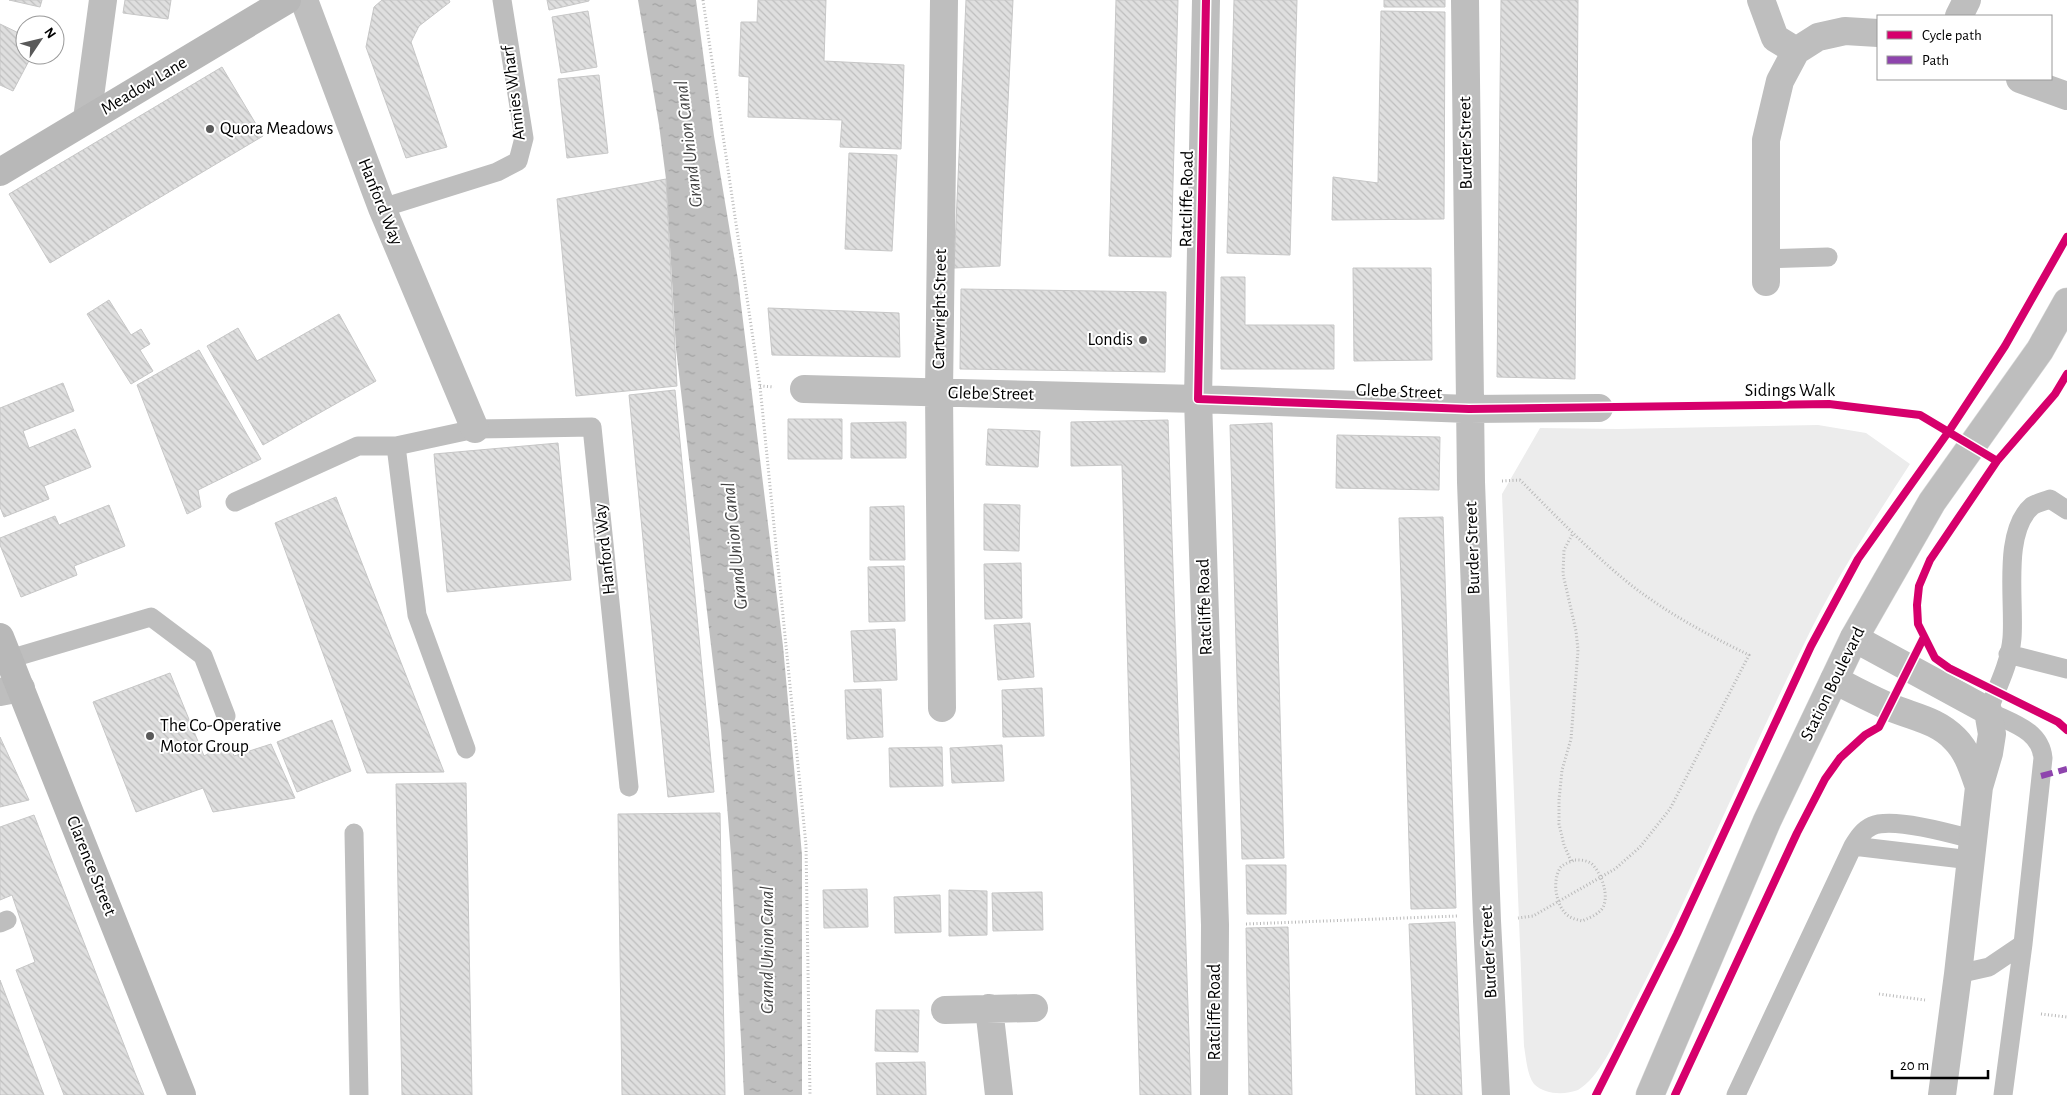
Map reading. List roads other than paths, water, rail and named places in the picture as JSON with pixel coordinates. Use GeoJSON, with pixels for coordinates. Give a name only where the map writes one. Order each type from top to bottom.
{"type":"FeatureCollection","features":[{"type":"Feature","properties":{"kind":"main road","name":"Meadow Lane"},"geometry":{"type":"LineString","coordinates":[[0,172],[287,0]]}},
{"type":"Feature","properties":{"kind":"main road","name":"Clarence Street"},"geometry":{"type":"LineString","coordinates":[[5,648],[10,690],[182,1095]]}},
{"type":"Feature","properties":{"kind":"street"},"geometry":{"type":"LineString","coordinates":[[87,120],[103,0]]}},
{"type":"Feature","properties":{"kind":"street","name":"Hanford Way"},"geometry":{"type":"LineString","coordinates":[[304,0],[382,208],[474,429]]}},
{"type":"Feature","properties":{"kind":"street","name":"Cartwright Street"},"geometry":{"type":"LineString","coordinates":[[942,708],[939,393],[944,0]]}},
{"type":"Feature","properties":{"kind":"street","name":"Ratcliffe Road"},"geometry":{"type":"LineString","coordinates":[[1206,0],[1198,399],[1215,925],[1214,1095]]}},
{"type":"Feature","properties":{"kind":"street","name":"Burder Street"},"geometry":{"type":"LineString","coordinates":[[1465,0],[1471,482],[1487,917],[1496,1095]]}},
{"type":"Feature","properties":{"kind":"street"},"geometry":{"type":"LineString","coordinates":[[1761,0],[1775,38],[1796,51]]}},
{"type":"Feature","properties":{"kind":"street"},"geometry":{"type":"LineString","coordinates":[[1960,15],[1967,0]]}},
{"type":"Feature","properties":{"kind":"street"},"geometry":{"type":"LineString","coordinates":[[1766,271],[1766,140],[1780,81],[1796,51],[1818,37],[1846,31],[1877,33]]}},
{"type":"Feature","properties":{"kind":"street"},"geometry":{"type":"LineString","coordinates":[[2023,80],[2067,96]]}},
{"type":"Feature","properties":{"kind":"street","name":"Station Boulevard"},"geometry":{"type":"LineString","coordinates":[[1650,1095],[1767,821],[1854,638],[1932,502],[2040,350],[2067,302]]}},
{"type":"Feature","properties":{"kind":"street","name":"Glebe Street"},"geometry":{"type":"LineString","coordinates":[[804,389],[1198,399],[1469,409],[1599,408]]}},
{"type":"Feature","properties":{"kind":"street"},"geometry":{"type":"LineString","coordinates":[[1854,638],[1988,711],[1992,734],[1980,787],[1942,1095]]}},
{"type":"Feature","properties":{"kind":"street"},"geometry":{"type":"LineString","coordinates":[[1834,680],[1889,707],[1932,722],[1944,730],[1955,739],[1964,751],[1980,787]]}},
{"type":"Feature","properties":{"kind":"street"},"geometry":{"type":"LineString","coordinates":[[989,1008],[1000,1095]]}},
{"type":"Feature","properties":{"kind":"street"},"geometry":{"type":"LineString","coordinates":[[945,1010],[1034,1008]]}},
{"type":"Feature","properties":{"kind":"lane","name":"Annies Wharf"},"geometry":{"type":"LineString","coordinates":[[382,208],[497,172],[518,161],[524,138],[502,0]]}},
{"type":"Feature","properties":{"kind":"lane"},"geometry":{"type":"LineString","coordinates":[[1766,271],[1828,257]]}},
{"type":"Feature","properties":{"kind":"lane","name":"Hanford Way"},"geometry":{"type":"LineString","coordinates":[[235,502],[358,446],[396,446],[474,429],[592,427],[629,787]]}},
{"type":"Feature","properties":{"kind":"lane"},"geometry":{"type":"LineString","coordinates":[[396,446],[417,615],[466,749]]}},
{"type":"Feature","properties":{"kind":"lane"},"geometry":{"type":"LineString","coordinates":[[2003,1095],[2023,944],[2043,758],[2042,748],[2028,730],[1988,711],[2012,640],[2014,541],[2019,522],[2033,505],[2050,499],[2067,510]]}},
{"type":"Feature","properties":{"kind":"lane"},"geometry":{"type":"LineString","coordinates":[[5,648],[151,616],[203,656],[226,716]]}},
{"type":"Feature","properties":{"kind":"lane"},"geometry":{"type":"LineString","coordinates":[[2008,654],[2067,669]]}},
{"type":"Feature","properties":{"kind":"lane"},"geometry":{"type":"LineString","coordinates":[[1736,1095],[1853,846],[1862,833],[1872,826],[1884,823],[1935,829],[1972,850]]}},
{"type":"Feature","properties":{"kind":"lane"},"geometry":{"type":"LineString","coordinates":[[354,833],[359,1095]]}},
{"type":"Feature","properties":{"kind":"lane"},"geometry":{"type":"LineString","coordinates":[[1853,846],[1972,850]]}},
{"type":"Feature","properties":{"kind":"lane"},"geometry":{"type":"LineString","coordinates":[[1958,974],[1989,966],[2023,944]]}},
{"type":"Feature","properties":{"kind":"water","name":"Grand Union Canal"},"geometry":{"type":"Polygon","coordinates":[[[638,0],[696,0],[714,136],[738,280],[783,646],[802,855],[802,1095],[744,1095],[731,855],[721,730],[676,349],[666,179],[638,0]]]}},
{"type":"Feature","properties":{"kind":"place","name":"Quora Meadows"},"geometry":{"type":"Point","coordinates":[210,129]}},
{"type":"Feature","properties":{"kind":"place","name":"Londis"},"geometry":{"type":"Point","coordinates":[1143,340]}},
{"type":"Feature","properties":{"kind":"place","name":"The Co-Operative Motor Group"},"geometry":{"type":"Point","coordinates":[150,736]}}]}
